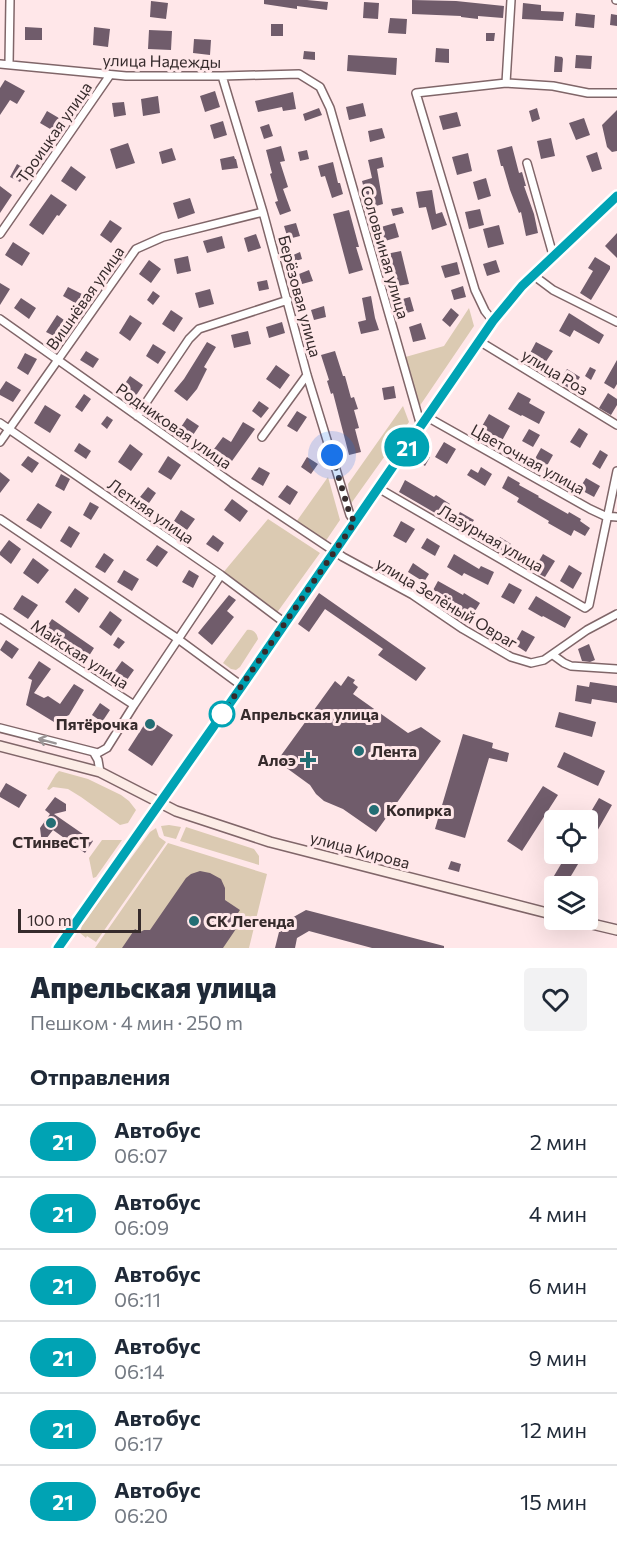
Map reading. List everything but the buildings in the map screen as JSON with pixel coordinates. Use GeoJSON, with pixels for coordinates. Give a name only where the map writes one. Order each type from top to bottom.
{"type":"FeatureCollection","features":[{"type":"Feature","properties":{"kind":"main road"},"geometry":{"type":"LineString","coordinates":[[58,948],[242,686],[493,321],[533,275],[617,196]]}},
{"type":"Feature","properties":{"kind":"main road","name":"улица Кирова"},"geometry":{"type":"LineString","coordinates":[[0,746],[100,772],[188,816],[270,842],[544,912]]}},
{"type":"Feature","properties":{"kind":"main road"},"geometry":{"type":"LineString","coordinates":[[598,926],[617,930]]}},
{"type":"Feature","properties":{"kind":"street"},"geometry":{"type":"LineString","coordinates":[[9,64],[10,0]]}},
{"type":"Feature","properties":{"kind":"street"},"geometry":{"type":"LineString","coordinates":[[506,83],[511,0]]}},
{"type":"Feature","properties":{"kind":"street","name":"улица Надежды"},"geometry":{"type":"LineString","coordinates":[[0,64],[110,75],[299,74],[320,87]]}},
{"type":"Feature","properties":{"kind":"street","name":"Троицкая улица"},"geometry":{"type":"LineString","coordinates":[[0,234],[110,75]]}},
{"type":"Feature","properties":{"kind":"street","name":"Берёзовая улица"},"geometry":{"type":"LineString","coordinates":[[222,76],[263,212],[308,375],[350,515],[355,522]]}},
{"type":"Feature","properties":{"kind":"street"},"geometry":{"type":"LineString","coordinates":[[493,321],[485,311],[475,290],[416,93],[506,83],[553,86],[588,93],[617,93]]}},
{"type":"Feature","properties":{"kind":"street","name":"Соловьиная улица"},"geometry":{"type":"LineString","coordinates":[[320,87],[330,108],[424,421]]}},
{"type":"Feature","properties":{"kind":"street"},"geometry":{"type":"LineString","coordinates":[[527,163],[553,255]]}},
{"type":"Feature","properties":{"kind":"street","name":"Вишнёвая улица"},"geometry":{"type":"LineString","coordinates":[[0,442],[136,249],[163,237],[263,212]]}},
{"type":"Feature","properties":{"kind":"street"},"geometry":{"type":"LineString","coordinates":[[533,275],[554,290],[617,322]]}},
{"type":"Feature","properties":{"kind":"street"},"geometry":{"type":"LineString","coordinates":[[138,416],[189,339],[199,329],[288,300]]}},
{"type":"Feature","properties":{"kind":"street","name":"Родниковая улица"},"geometry":{"type":"LineString","coordinates":[[0,319],[232,483],[334,551]]}},
{"type":"Feature","properties":{"kind":"street","name":"улица Роз"},"geometry":{"type":"LineString","coordinates":[[479,341],[617,425]]}},
{"type":"Feature","properties":{"kind":"street"},"geometry":{"type":"LineString","coordinates":[[262,437],[308,375]]}},
{"type":"Feature","properties":{"kind":"street","name":"Цветочная улица"},"geometry":{"type":"LineString","coordinates":[[424,421],[590,509],[617,517]]}},
{"type":"Feature","properties":{"kind":"street","name":"Летняя улица"},"geometry":{"type":"LineString","coordinates":[[0,423],[221,575],[285,623]]}},
{"type":"Feature","properties":{"kind":"street"},"geometry":{"type":"LineString","coordinates":[[608,516],[617,471]]}},
{"type":"Feature","properties":{"kind":"street","name":"Лазурная улица"},"geometry":{"type":"LineString","coordinates":[[378,488],[583,608],[589,605],[608,516]]}},
{"type":"Feature","properties":{"kind":"street"},"geometry":{"type":"LineString","coordinates":[[0,519],[178,639],[242,686]]}},
{"type":"Feature","properties":{"kind":"street","name":"улица Зелёный Овраг"},"geometry":{"type":"LineString","coordinates":[[334,551],[413,595],[463,629],[511,657],[531,663],[553,655]]}},
{"type":"Feature","properties":{"kind":"street","name":"Майская улица"},"geometry":{"type":"LineString","coordinates":[[0,618],[134,705],[221,575]]}},
{"type":"Feature","properties":{"kind":"street"},"geometry":{"type":"LineString","coordinates":[[617,615],[587,630],[553,655],[571,666],[617,669]]}},
{"type":"Feature","properties":{"kind":"street"},"geometry":{"type":"LineString","coordinates":[[0,728],[94,753],[102,752],[107,748],[134,705]]}},
{"type":"Feature","properties":{"kind":"street"},"geometry":{"type":"LineString","coordinates":[[94,753],[100,772]]}},
{"type":"Feature","properties":{"kind":"shaded area"},"geometry":{"type":"Polygon","coordinates":[[[469,308],[474,326],[417,410],[402,358],[444,346],[469,308]]]}},
{"type":"Feature","properties":{"kind":"shaded area"},"geometry":{"type":"Polygon","coordinates":[[[403,406],[409,422],[350,505],[348,484],[403,406]]]}},
{"type":"Feature","properties":{"kind":"shaded area"},"geometry":{"type":"Polygon","coordinates":[[[328,477],[340,520],[323,545],[294,525],[328,477]]]}},
{"type":"Feature","properties":{"kind":"shaded area"},"geometry":{"type":"Polygon","coordinates":[[[268,519],[320,553],[276,614],[222,574],[268,519]]]}},
{"type":"Feature","properties":{"kind":"shaded area"},"geometry":{"type":"Polygon","coordinates":[[[247,630],[254,632],[258,639],[240,667],[236,670],[231,669],[223,663],[247,630]]]}},
{"type":"Feature","properties":{"kind":"shaded area"},"geometry":{"type":"Polygon","coordinates":[[[59,771],[88,779],[129,801],[136,810],[128,823],[120,825],[68,789],[53,787],[47,789],[59,771]]]}},
{"type":"Feature","properties":{"kind":"shaded area"},"geometry":{"type":"Polygon","coordinates":[[[161,826],[181,827],[176,839],[164,836],[161,826]]]}},
{"type":"Feature","properties":{"kind":"shaded area"},"geometry":{"type":"Polygon","coordinates":[[[186,827],[254,849],[259,856],[259,865],[180,841],[186,827]]]}},
{"type":"Feature","properties":{"kind":"shaded area"},"geometry":{"type":"Polygon","coordinates":[[[156,828],[159,837],[166,842],[96,942],[87,936],[86,938],[80,933],[82,925],[150,832],[156,828]]]}},
{"type":"Feature","properties":{"kind":"shaded area"},"geometry":{"type":"Polygon","coordinates":[[[102,840],[122,840],[93,878],[89,858],[102,840]]]}},
{"type":"Feature","properties":{"kind":"shaded area"},"geometry":{"type":"Polygon","coordinates":[[[168,843],[267,874],[249,948],[95,948],[168,843]]]}},
{"type":"Feature","properties":{"kind":"bus line","name":"21"},"geometry":{"type":"LineString","coordinates":[[58,948],[242,686],[493,321],[522,286],[617,196]]}},
{"type":"Feature","properties":{"kind":"place","name":"Апрельская улица"},"geometry":{"type":"Point","coordinates":[222,714]}},
{"type":"Feature","properties":{"kind":"place","name":"Пятёрочка"},"geometry":{"type":"Point","coordinates":[150,724]}},
{"type":"Feature","properties":{"kind":"place","name":"Лента"},"geometry":{"type":"Point","coordinates":[359,751]}},
{"type":"Feature","properties":{"kind":"place","name":"Алоэ"},"geometry":{"type":"Point","coordinates":[308,760]}},
{"type":"Feature","properties":{"kind":"place","name":"Копирка"},"geometry":{"type":"Point","coordinates":[374,810]}},
{"type":"Feature","properties":{"kind":"place","name":"СТинвеСТ"},"geometry":{"type":"Point","coordinates":[51,823]}},
{"type":"Feature","properties":{"kind":"place","name":"СК Легенда"},"geometry":{"type":"Point","coordinates":[194,921]}},
{"type":"Feature","properties":{"kind":"route"},"geometry":{"type":"LineString","coordinates":[[222,714],[355,522],[350,515],[332,455]]}}]}
